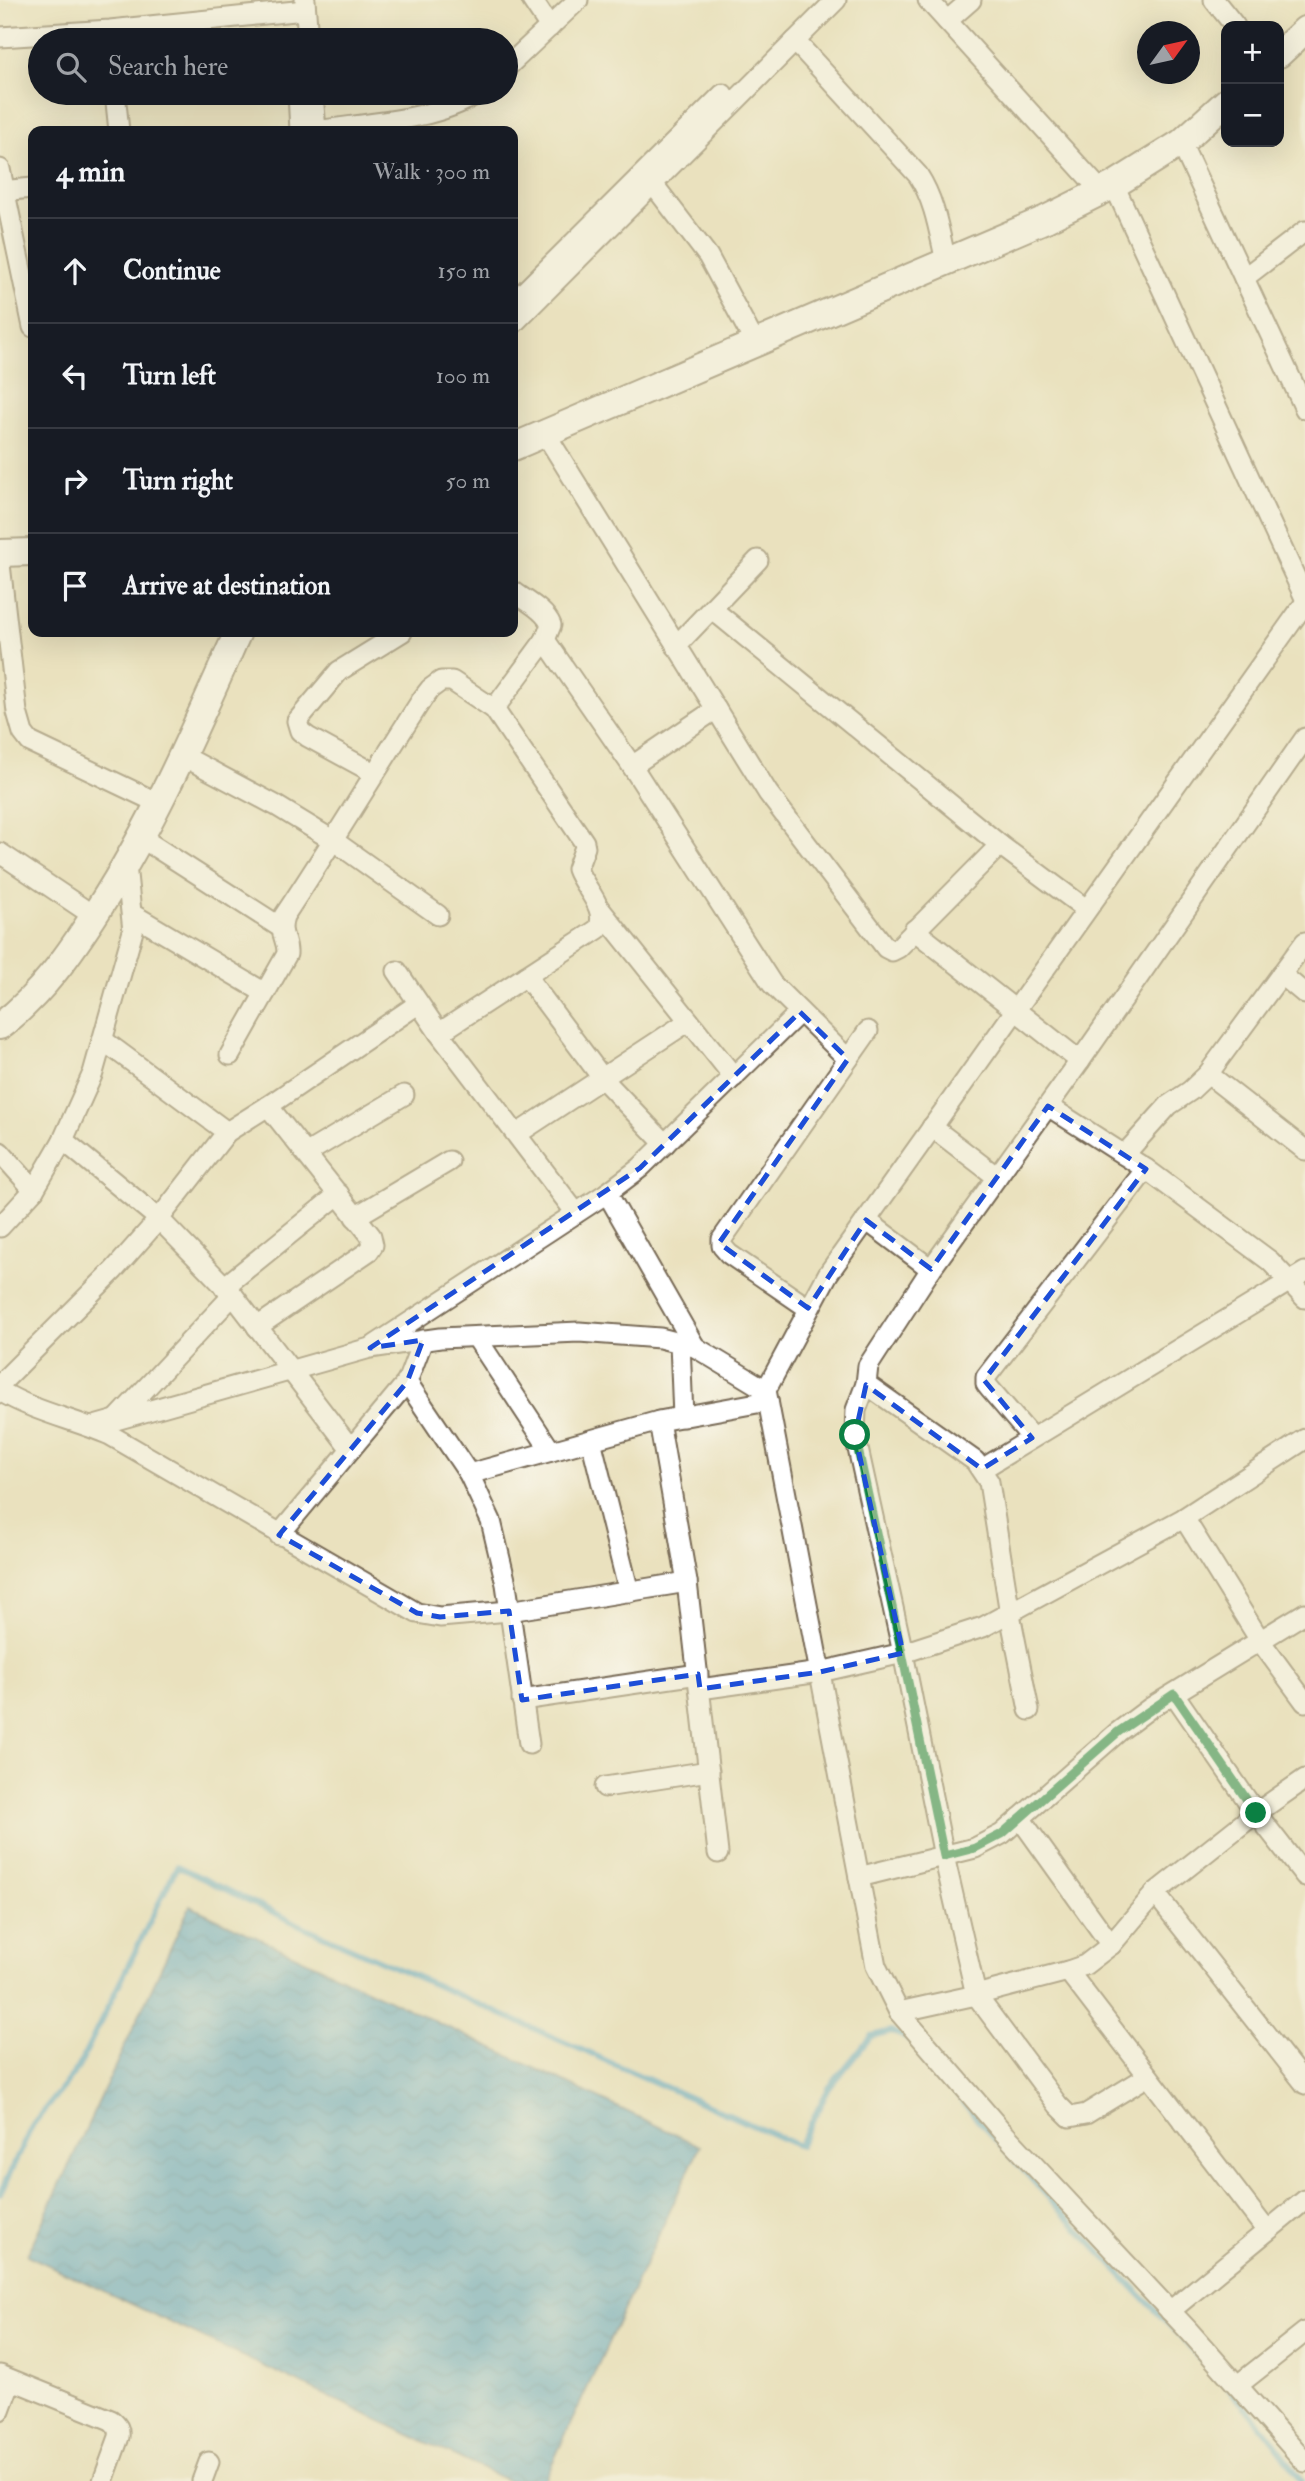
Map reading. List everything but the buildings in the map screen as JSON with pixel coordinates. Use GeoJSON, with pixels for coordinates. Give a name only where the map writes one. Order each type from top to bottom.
{"type":"FeatureCollection","features":[{"type":"Feature","properties":{"kind":"main road"},"geometry":{"type":"LineString","coordinates":[[1284,49],[1305,30]]}},
{"type":"Feature","properties":{"kind":"main road"},"geometry":{"type":"LineString","coordinates":[[518,445],[1046,219],[1108,188],[1181,143],[1221,107]]}},
{"type":"Feature","properties":{"kind":"main road"},"geometry":{"type":"LineString","coordinates":[[0,553],[28,552]]}},
{"type":"Feature","properties":{"kind":"main road"},"geometry":{"type":"LineString","coordinates":[[0,1026],[59,968],[81,939],[126,865],[183,756],[236,637]]}},
{"type":"Feature","properties":{"kind":"street"},"geometry":{"type":"LineString","coordinates":[[532,0],[550,27]]}},
{"type":"Feature","properties":{"kind":"street"},"geometry":{"type":"LineString","coordinates":[[518,57],[578,0]]}},
{"type":"Feature","properties":{"kind":"street"},"geometry":{"type":"LineString","coordinates":[[518,298],[817,0]]}},
{"type":"Feature","properties":{"kind":"street"},"geometry":{"type":"LineString","coordinates":[[518,319],[836,0]]}},
{"type":"Feature","properties":{"kind":"street"},"geometry":{"type":"LineString","coordinates":[[928,0],[1108,188],[1305,600],[828,1274],[808,1308],[767,1396],[876,1966],[899,2012],[1001,2130],[1238,2385],[1305,2462]]}},
{"type":"Feature","properties":{"kind":"street"},"geometry":{"type":"LineString","coordinates":[[947,21],[971,0]]}},
{"type":"Feature","properties":{"kind":"street"},"geometry":{"type":"LineString","coordinates":[[1214,0],[1231,21]]}},
{"type":"Feature","properties":{"kind":"street"},"geometry":{"type":"LineString","coordinates":[[154,28],[299,5]]}},
{"type":"Feature","properties":{"kind":"street"},"geometry":{"type":"LineString","coordinates":[[296,28],[299,5]]}},
{"type":"Feature","properties":{"kind":"street"},"geometry":{"type":"LineString","coordinates":[[299,5],[305,28]]}},
{"type":"Feature","properties":{"kind":"street"},"geometry":{"type":"LineString","coordinates":[[0,37],[28,36]]}},
{"type":"Feature","properties":{"kind":"street"},"geometry":{"type":"LineString","coordinates":[[795,41],[918,174],[929,191],[946,262]]}},
{"type":"Feature","properties":{"kind":"street"},"geometry":{"type":"LineString","coordinates":[[116,105],[118,126]]}},
{"type":"Feature","properties":{"kind":"street"},"geometry":{"type":"LineString","coordinates":[[299,105],[300,126]]}},
{"type":"Feature","properties":{"kind":"street"},"geometry":{"type":"LineString","coordinates":[[314,105],[316,126]]}},
{"type":"Feature","properties":{"kind":"street"},"geometry":{"type":"LineString","coordinates":[[346,126],[448,109],[456,105]]}},
{"type":"Feature","properties":{"kind":"street"},"geometry":{"type":"LineString","coordinates":[[1181,143],[1303,400]]}},
{"type":"Feature","properties":{"kind":"street"},"geometry":{"type":"LineString","coordinates":[[0,169],[2,191],[28,305]]}},
{"type":"Feature","properties":{"kind":"street"},"geometry":{"type":"LineString","coordinates":[[653,184],[708,256],[754,343]]}},
{"type":"Feature","properties":{"kind":"street"},"geometry":{"type":"LineString","coordinates":[[2,191],[28,188]]}},
{"type":"Feature","properties":{"kind":"street"},"geometry":{"type":"LineString","coordinates":[[1244,278],[1305,231]]}},
{"type":"Feature","properties":{"kind":"street"},"geometry":{"type":"LineString","coordinates":[[545,433],[768,793],[881,942],[892,951],[898,948],[1000,845]]}},
{"type":"Feature","properties":{"kind":"street"},"geometry":{"type":"LineString","coordinates":[[676,646],[758,560]]}},
{"type":"Feature","properties":{"kind":"street"},"geometry":{"type":"LineString","coordinates":[[0,564],[17,712],[23,733],[30,742],[158,803]]}},
{"type":"Feature","properties":{"kind":"street"},"geometry":{"type":"LineString","coordinates":[[494,709],[545,640],[551,625],[548,618],[518,595]]}},
{"type":"Feature","properties":{"kind":"street"},"geometry":{"type":"LineString","coordinates":[[712,609],[1000,845],[1086,909]]}},
{"type":"Feature","properties":{"kind":"street"},"geometry":{"type":"LineString","coordinates":[[374,773],[308,737],[300,731],[297,721],[339,671],[394,637]]}},
{"type":"Feature","properties":{"kind":"street"},"geometry":{"type":"LineString","coordinates":[[545,640],[632,765],[772,984],[848,1059]]}},
{"type":"Feature","properties":{"kind":"street"},"geometry":{"type":"LineString","coordinates":[[230,1055],[287,954],[280,927],[284,916],[423,698],[441,681],[452,681],[494,709],[584,842],[585,847],[577,869],[599,908],[734,1077]]}},
{"type":"Feature","properties":{"kind":"street"},"geometry":{"type":"LineString","coordinates":[[632,765],[716,709]]}},
{"type":"Feature","properties":{"kind":"street"},"geometry":{"type":"LineString","coordinates":[[1148,2076],[1086,2114],[1070,2116],[1058,2105],[976,1995],[855,1435],[856,1410],[866,1384],[867,1366],[931,1269],[1305,738]]}},
{"type":"Feature","properties":{"kind":"street"},"geometry":{"type":"LineString","coordinates":[[183,756],[275,805],[334,841],[438,915]]}},
{"type":"Feature","properties":{"kind":"street"},"geometry":{"type":"LineString","coordinates":[[140,837],[280,927]]}},
{"type":"Feature","properties":{"kind":"street"},"geometry":{"type":"LineString","coordinates":[[0,853],[94,916]]}},
{"type":"Feature","properties":{"kind":"street"},"geometry":{"type":"LineString","coordinates":[[0,1227],[34,1190],[63,1140],[93,1073],[134,931],[126,865]]}},
{"type":"Feature","properties":{"kind":"street"},"geometry":{"type":"LineString","coordinates":[[439,1033],[598,929],[601,924],[599,908]]}},
{"type":"Feature","properties":{"kind":"street"},"geometry":{"type":"LineString","coordinates":[[132,914],[265,993]]}},
{"type":"Feature","properties":{"kind":"street"},"geometry":{"type":"LineString","coordinates":[[914,930],[1080,1061]]}},
{"type":"Feature","properties":{"kind":"street"},"geometry":{"type":"LineString","coordinates":[[1124,1155],[1169,1105],[1190,1091],[1208,1074],[1305,942]]}},
{"type":"Feature","properties":{"kind":"street"},"geometry":{"type":"LineString","coordinates":[[397,971],[439,1033],[576,1213]]}},
{"type":"Feature","properties":{"kind":"street"},"geometry":{"type":"LineString","coordinates":[[1281,974],[1305,994]]}},
{"type":"Feature","properties":{"kind":"street"},"geometry":{"type":"LineString","coordinates":[[526,976],[603,1079],[665,1144]]}},
{"type":"Feature","properties":{"kind":"street"},"geometry":{"type":"LineString","coordinates":[[0,1384],[114,1270],[159,1219],[227,1132],[418,1004]]}},
{"type":"Feature","properties":{"kind":"street"},"geometry":{"type":"LineString","coordinates":[[370,1348],[607,1193],[640,1168],[800,1013]]}},
{"type":"Feature","properties":{"kind":"street"},"geometry":{"type":"LineString","coordinates":[[517,1134],[689,1021]]}},
{"type":"Feature","properties":{"kind":"street"},"geometry":{"type":"LineString","coordinates":[[808,1308],[729,1254],[722,1246],[722,1239],[868,1031]]}},
{"type":"Feature","properties":{"kind":"street"},"geometry":{"type":"LineString","coordinates":[[104,1041],[227,1132]]}},
{"type":"Feature","properties":{"kind":"street"},"geometry":{"type":"LineString","coordinates":[[1208,1074],[1305,1150]]}},
{"type":"Feature","properties":{"kind":"street"},"geometry":{"type":"LineString","coordinates":[[307,1153],[404,1095]]}},
{"type":"Feature","properties":{"kind":"street"},"geometry":{"type":"LineString","coordinates":[[257,1327],[369,1251],[373,1242],[339,1194],[268,1106]]}},
{"type":"Feature","properties":{"kind":"street"},"geometry":{"type":"LineString","coordinates":[[1048,1106],[1146,1169],[1270,1261],[1298,1277],[1305,1298]]}},
{"type":"Feature","properties":{"kind":"street"},"geometry":{"type":"LineString","coordinates":[[932,1127],[997,1177]]}},
{"type":"Feature","properties":{"kind":"street"},"geometry":{"type":"LineString","coordinates":[[63,1140],[159,1219],[228,1291],[351,1449]]}},
{"type":"Feature","properties":{"kind":"street"},"geometry":{"type":"LineString","coordinates":[[0,1152],[34,1190]]}},
{"type":"Feature","properties":{"kind":"street"},"geometry":{"type":"LineString","coordinates":[[355,1217],[449,1161]]}},
{"type":"Feature","properties":{"kind":"street"},"geometry":{"type":"LineString","coordinates":[[1032,1438],[990,1389],[986,1377],[1146,1169]]}},
{"type":"Feature","properties":{"kind":"street"},"geometry":{"type":"LineString","coordinates":[[607,1193],[687,1345],[683,1417]]}},
{"type":"Feature","properties":{"kind":"street"},"geometry":{"type":"LineString","coordinates":[[117,1419],[228,1291],[339,1194]]}},
{"type":"Feature","properties":{"kind":"street"},"geometry":{"type":"LineString","coordinates":[[866,1220],[931,1269]]}},
{"type":"Feature","properties":{"kind":"street"},"geometry":{"type":"LineString","coordinates":[[982,1469],[1298,1277]]}},
{"type":"Feature","properties":{"kind":"street"},"geometry":{"type":"LineString","coordinates":[[91,1427],[370,1348],[423,1340],[579,1332],[628,1335],[687,1345],[767,1396]]}},
{"type":"Feature","properties":{"kind":"street"},"geometry":{"type":"LineString","coordinates":[[476,1337],[551,1451]]}},
{"type":"Feature","properties":{"kind":"street"},"geometry":{"type":"LineString","coordinates":[[279,1535],[407,1382],[423,1340]]}},
{"type":"Feature","properties":{"kind":"street"},"geometry":{"type":"LineString","coordinates":[[407,1382],[469,1474],[491,1521],[506,1584],[529,1744]]}},
{"type":"Feature","properties":{"kind":"street"},"geometry":{"type":"LineString","coordinates":[[866,1384],[965,1454],[982,1469],[989,1482],[1010,1614],[1029,1710]]}},
{"type":"Feature","properties":{"kind":"street"},"geometry":{"type":"LineString","coordinates":[[0,1391],[42,1412],[91,1427],[124,1443],[417,1613],[440,1617],[509,1611],[687,1582]]}},
{"type":"Feature","properties":{"kind":"street"},"geometry":{"type":"LineString","coordinates":[[469,1474],[659,1421],[767,1396]]}},
{"type":"Feature","properties":{"kind":"street"},"geometry":{"type":"LineString","coordinates":[[659,1421],[687,1582],[718,1853]]}},
{"type":"Feature","properties":{"kind":"street"},"geometry":{"type":"LineString","coordinates":[[522,1700],[699,1681],[820,1672],[902,1653],[958,1636],[1010,1614],[1184,1518],[1305,1439]]}},
{"type":"Feature","properties":{"kind":"street"},"geometry":{"type":"LineString","coordinates":[[591,1440],[629,1592]]}},
{"type":"Feature","properties":{"kind":"street"},"geometry":{"type":"LineString","coordinates":[[1184,1518],[1261,1642],[1305,1702]]}},
{"type":"Feature","properties":{"kind":"street"},"geometry":{"type":"LineString","coordinates":[[859,1877],[975,1848],[1002,1834],[1118,1732],[1305,1613]]}},
{"type":"Feature","properties":{"kind":"street"},"geometry":{"type":"LineString","coordinates":[[1174,1694],[1256,1813],[1305,1876]]}},
{"type":"Feature","properties":{"kind":"street"},"geometry":{"type":"LineString","coordinates":[[605,1787],[709,1771]]}},
{"type":"Feature","properties":{"kind":"street"},"geometry":{"type":"LineString","coordinates":[[899,2012],[976,1995],[1085,1965],[1111,1945],[1155,1893],[1256,1813],[1305,1779]]}},
{"type":"Feature","properties":{"kind":"street"},"geometry":{"type":"LineString","coordinates":[[1020,1818],[1111,1945]]}},
{"type":"Feature","properties":{"kind":"street"},"geometry":{"type":"LineString","coordinates":[[1155,1893],[1305,2084]]}},
{"type":"Feature","properties":{"kind":"street"},"geometry":{"type":"LineString","coordinates":[[1068,1971],[1267,2231]]}},
{"type":"Feature","properties":{"kind":"street"},"geometry":{"type":"LineString","coordinates":[[1170,2311],[1305,2200]]}},
{"type":"Feature","properties":{"kind":"street"},"geometry":{"type":"LineString","coordinates":[[1238,2385],[1305,2332]]}},
{"type":"Feature","properties":{"kind":"street"},"geometry":{"type":"LineString","coordinates":[[0,2410],[6,2377],[111,2420],[120,2430],[103,2481]]}},
{"type":"Feature","properties":{"kind":"highlighted area"},"geometry":{"type":"Polygon","coordinates":[[[800,1012],[848,1059],[719,1243],[808,1308],[866,1220],[931,1269],[1048,1106],[1146,1169],[984,1380],[1032,1438],[982,1469],[866,1385],[855,1435],[903,1653],[820,1672],[700,1689],[698,1674],[522,1700],[509,1611],[440,1617],[417,1613],[279,1535],[407,1382],[423,1340],[370,1348],[640,1168],[800,1012]]]}},
{"type":"Feature","properties":{"kind":"water"},"geometry":{"type":"Polygon","coordinates":[[[190,1906],[700,2146],[544,2481],[508,2481],[27,2255],[190,1906]]]}},
{"type":"Feature","properties":{"kind":"waterway"},"geometry":{"type":"LineString","coordinates":[[0,2194],[33,2124],[78,2068],[177,1866],[304,1927],[799,2146],[829,2088],[871,2036],[892,2031],[914,2042]]}},
{"type":"Feature","properties":{"kind":"waterway"},"geometry":{"type":"LineString","coordinates":[[936,2069],[1022,2169],[1241,2403],[1274,2442],[1301,2481]]}},
{"type":"Feature","properties":{"kind":"route"},"geometry":{"type":"LineString","coordinates":[[855,1435],[944,1856],[975,1848],[1002,1834],[1118,1732],[1174,1694],[1256,1813]]}}]}
